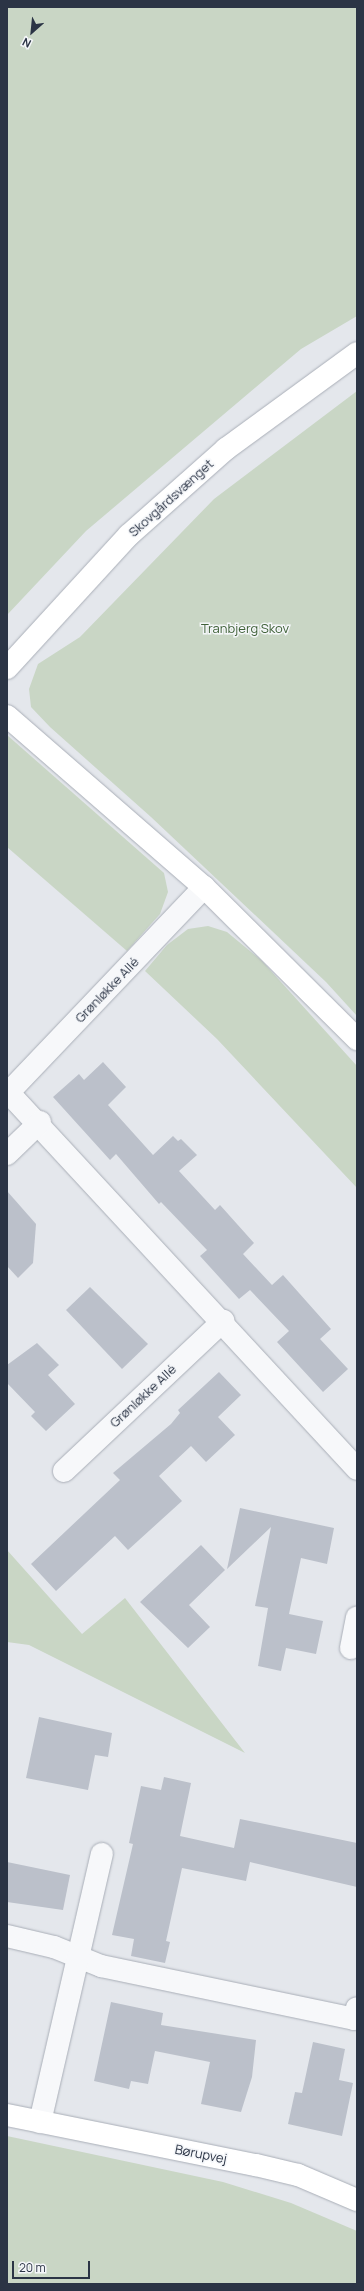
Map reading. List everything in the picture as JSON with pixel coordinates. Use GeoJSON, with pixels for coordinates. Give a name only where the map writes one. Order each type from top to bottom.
{"type":"FeatureCollection","features":[{"type":"Feature","properties":{"kind":"street","name":"Skovgårdsvænget"},"geometry":{"type":"LineString","coordinates":[[7,668],[129,535],[226,449],[357,353]]}},
{"type":"Feature","properties":{"kind":"street"},"geometry":{"type":"LineString","coordinates":[[7,716],[204,887],[357,1039]]}},
{"type":"Feature","properties":{"kind":"street","name":"Grønløkke Allé"},"geometry":{"type":"LineString","coordinates":[[204,887],[8,1092],[40,1122],[357,1469]]}},
{"type":"Feature","properties":{"kind":"street"},"geometry":{"type":"LineString","coordinates":[[7,1154],[40,1122]]}},
{"type":"Feature","properties":{"kind":"street","name":"Grønløkke Allé"},"geometry":{"type":"LineString","coordinates":[[64,1471],[223,1321]]}},
{"type":"Feature","properties":{"kind":"street"},"geometry":{"type":"LineString","coordinates":[[351,1648],[357,1618]]}},
{"type":"Feature","properties":{"kind":"street"},"geometry":{"type":"LineString","coordinates":[[40,2122],[77,1956],[102,1854]]}},
{"type":"Feature","properties":{"kind":"street"},"geometry":{"type":"LineString","coordinates":[[7,1936],[54,1946],[101,1966],[354,2019],[357,2008]]}},
{"type":"Feature","properties":{"kind":"street","name":"Børupvej"},"geometry":{"type":"LineString","coordinates":[[7,2115],[298,2175],[357,2200]]}},
{"type":"Feature","properties":{"kind":"green space"},"geometry":{"type":"Polygon","coordinates":[[[7,7],[357,7],[357,316],[301,349],[86,531],[7,615],[7,7]]]}},
{"type":"Feature","properties":{"kind":"green space","name":"Tranbjerg Skov"},"geometry":{"type":"Polygon","coordinates":[[[357,391],[357,1016],[326,982],[151,817],[50,727],[31,707],[29,689],[38,664],[80,637],[214,499],[357,391]]]}},
{"type":"Feature","properties":{"kind":"green space"},"geometry":{"type":"Polygon","coordinates":[[[7,735],[164,873],[168,892],[160,914],[127,951],[7,847],[7,735]]]}},
{"type":"Feature","properties":{"kind":"green space"},"geometry":{"type":"Polygon","coordinates":[[[208,926],[227,932],[262,961],[357,1066],[357,1188],[217,1039],[145,971],[167,945],[188,929],[208,926]]]}},
{"type":"Feature","properties":{"kind":"green space"},"geometry":{"type":"Polygon","coordinates":[[[7,1550],[82,1634],[125,1598],[245,1753],[29,1645],[7,1642],[7,1550]]]}},
{"type":"Feature","properties":{"kind":"green space"},"geometry":{"type":"Polygon","coordinates":[[[7,2136],[223,2182],[291,2203],[357,2231],[357,2284],[7,2284],[7,2136]]]}},
{"type":"Feature","properties":{"kind":"building"},"geometry":{"type":"Polygon","coordinates":[[[103,1062],[126,1087],[108,1105],[153,1155],[173,1136],[178,1141],[181,1139],[197,1155],[179,1171],[215,1210],[220,1205],[254,1243],[243,1254],[272,1285],[283,1275],[331,1329],[320,1339],[348,1369],[323,1392],[277,1342],[289,1331],[250,1290],[239,1299],[200,1256],[207,1250],[161,1202],[159,1204],[116,1154],[110,1160],[53,1097],[79,1074],[84,1080],[103,1062]]]}},
{"type":"Feature","properties":{"kind":"building"},"geometry":{"type":"Polygon","coordinates":[[[7,1191],[36,1224],[33,1263],[18,1278],[7,1266],[7,1191]]]}},
{"type":"Feature","properties":{"kind":"building"},"geometry":{"type":"Polygon","coordinates":[[[90,1287],[148,1344],[122,1369],[66,1310],[90,1287]]]}},
{"type":"Feature","properties":{"kind":"building"},"geometry":{"type":"Polygon","coordinates":[[[37,1343],[59,1365],[48,1375],[75,1404],[46,1431],[31,1416],[35,1412],[7,1383],[7,1365],[37,1343]]]}},
{"type":"Feature","properties":{"kind":"building"},"geometry":{"type":"Polygon","coordinates":[[[219,1372],[241,1395],[218,1417],[235,1435],[206,1462],[191,1446],[159,1476],[182,1501],[128,1550],[115,1536],[56,1591],[31,1564],[120,1480],[113,1473],[171,1424],[180,1413],[178,1410],[219,1372]]]}},
{"type":"Feature","properties":{"kind":"building"},"geometry":{"type":"Polygon","coordinates":[[[240,1508],[334,1528],[327,1564],[301,1558],[289,1614],[323,1621],[316,1654],[286,1648],[281,1671],[258,1666],[268,1608],[255,1606],[271,1527],[227,1569],[240,1508]]]}},
{"type":"Feature","properties":{"kind":"building"},"geometry":{"type":"Polygon","coordinates":[[[201,1545],[225,1570],[189,1605],[210,1627],[188,1648],[140,1602],[201,1545]]]}},
{"type":"Feature","properties":{"kind":"building"},"geometry":{"type":"Polygon","coordinates":[[[39,1717],[112,1733],[108,1757],[95,1755],[88,1790],[26,1778],[39,1717]]]}},
{"type":"Feature","properties":{"kind":"building"},"geometry":{"type":"Polygon","coordinates":[[[164,1777],[191,1783],[180,1836],[234,1848],[240,1819],[357,1843],[357,1887],[250,1862],[246,1881],[182,1868],[166,1941],[170,1942],[165,1963],[131,1956],[134,1939],[112,1935],[133,1844],[129,1843],[141,1786],[161,1790],[164,1777]]]}},
{"type":"Feature","properties":{"kind":"building"},"geometry":{"type":"Polygon","coordinates":[[[7,1862],[70,1875],[63,1910],[7,1902],[7,1862]]]}},
{"type":"Feature","properties":{"kind":"building"},"geometry":{"type":"Polygon","coordinates":[[[111,2002],[163,2013],[161,2025],[256,2040],[252,2077],[241,2112],[201,2104],[210,2062],[155,2051],[148,2084],[131,2081],[129,2089],[94,2081],[111,2002]]]}},
{"type":"Feature","properties":{"kind":"building"},"geometry":{"type":"Polygon","coordinates":[[[313,2042],[345,2049],[339,2080],[353,2083],[342,2136],[288,2124],[295,2092],[302,2093],[313,2042]]]}}]}
